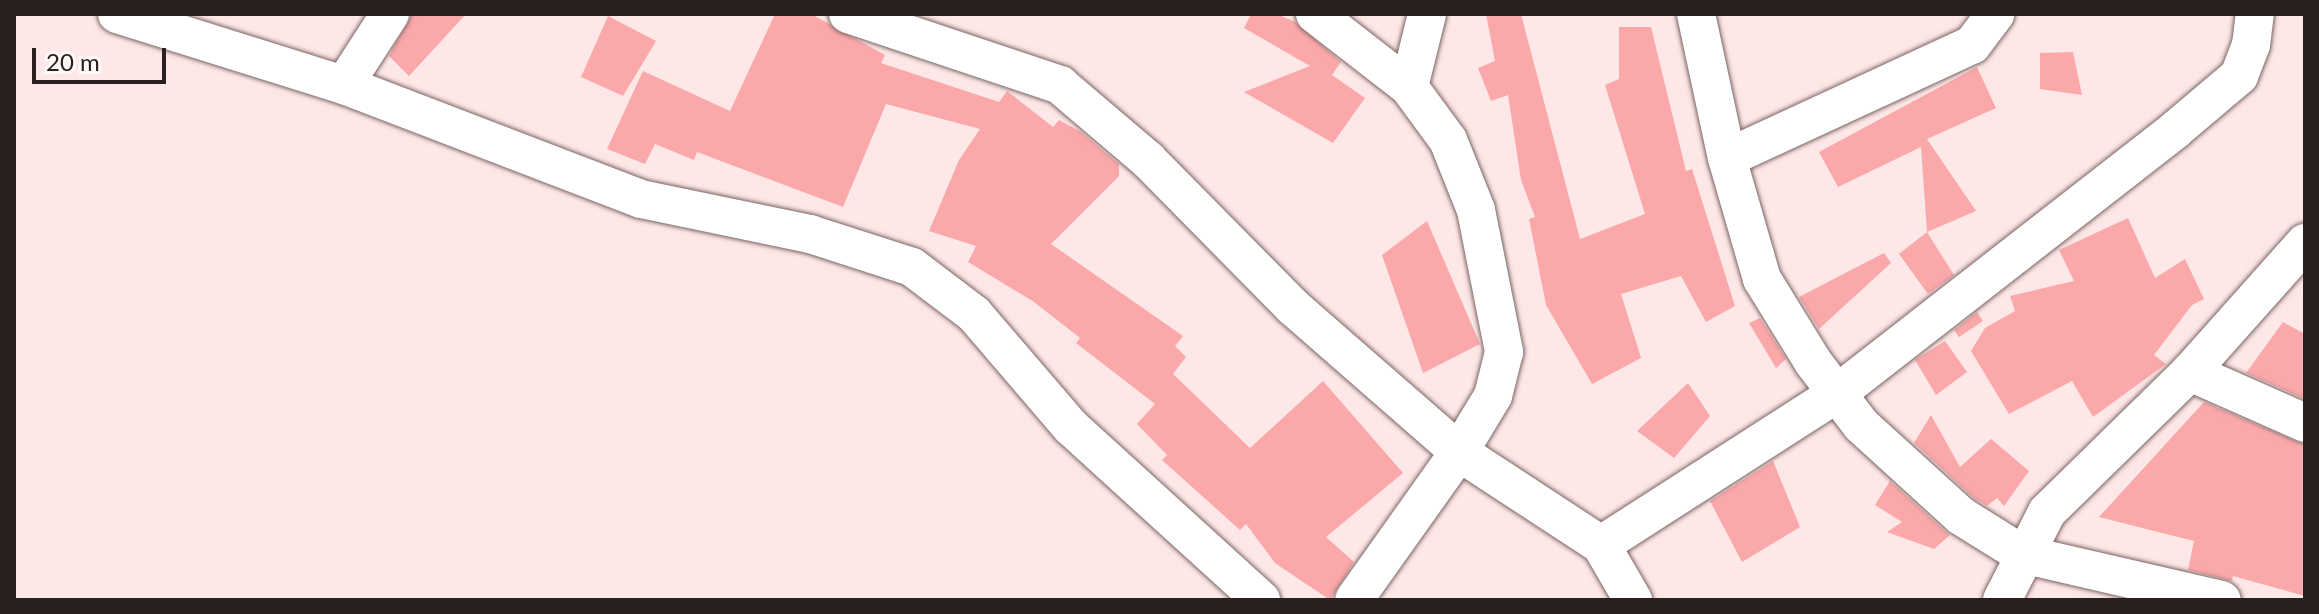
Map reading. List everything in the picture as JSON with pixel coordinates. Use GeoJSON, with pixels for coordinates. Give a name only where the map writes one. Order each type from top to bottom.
{"type":"FeatureCollection","features":[{"type":"Feature","properties":{"kind":"street"},"geometry":{"type":"LineString","coordinates":[[117,14],[344,85],[641,199],[810,234],[912,267],[974,314],[1071,427],[1261,600]]}},
{"type":"Feature","properties":{"kind":"street"},"geometry":{"type":"LineString","coordinates":[[344,85],[390,14]]}},
{"type":"Feature","properties":{"kind":"street"},"geometry":{"type":"LineString","coordinates":[[848,14],[1060,85],[1148,160],[1293,307],[1459,452],[1601,545],[1633,600]]}},
{"type":"Feature","properties":{"kind":"street"},"geometry":{"type":"LineString","coordinates":[[1315,14],[1409,87],[1448,140],[1476,210],[1504,352],[1493,396],[1459,452],[1354,600]]}},
{"type":"Feature","properties":{"kind":"street"},"geometry":{"type":"LineString","coordinates":[[1409,87],[1427,14]]}},
{"type":"Feature","properties":{"kind":"street"},"geometry":{"type":"LineString","coordinates":[[1696,14],[1727,158],[1762,279],[1835,395],[1901,465],[1961,516],[2022,554],[2222,600]]}},
{"type":"Feature","properties":{"kind":"street"},"geometry":{"type":"LineString","coordinates":[[1727,158],[1972,45],[1995,14]]}},
{"type":"Feature","properties":{"kind":"street"},"geometry":{"type":"LineString","coordinates":[[1601,545],[1835,395],[1999,271],[2239,76],[2251,45],[2255,14]]}},
{"type":"Feature","properties":{"kind":"street"},"geometry":{"type":"LineString","coordinates":[[2002,600],[2022,554],[2047,512],[2190,372],[2305,243]]}},
{"type":"Feature","properties":{"kind":"street"},"geometry":{"type":"LineString","coordinates":[[2190,372],[2305,423]]}},
{"type":"Feature","properties":{"kind":"building"},"geometry":{"type":"Polygon","coordinates":[[[412,14],[466,14],[409,76],[389,56],[412,14]]]}},
{"type":"Feature","properties":{"kind":"building"},"geometry":{"type":"Polygon","coordinates":[[[775,14],[811,14],[885,55],[881,63],[999,102],[1007,91],[1053,127],[1059,120],[1081,132],[1119,164],[1119,176],[1051,244],[1183,336],[1175,346],[1186,357],[1173,374],[1250,448],[1323,381],[1403,473],[1326,537],[1354,562],[1330,600],[1275,563],[1246,524],[1240,530],[1162,460],[1167,455],[1137,424],[1155,404],[1076,343],[1080,338],[1034,302],[968,262],[976,246],[929,231],[959,160],[980,129],[886,104],[843,207],[697,152],[694,160],[655,144],[645,164],[607,149],[643,71],[730,111],[775,14]]]}},
{"type":"Feature","properties":{"kind":"building"},"geometry":{"type":"Polygon","coordinates":[[[1251,14],[1277,14],[1295,22],[1341,62],[1332,75],[1365,98],[1333,143],[1244,92],[1310,66],[1244,28],[1251,14]]]}},
{"type":"Feature","properties":{"kind":"building"},"geometry":{"type":"Polygon","coordinates":[[[1486,14],[1521,14],[1580,239],[1645,214],[1605,85],[1619,79],[1619,27],[1651,27],[1686,171],[1692,169],[1735,306],[1706,322],[1681,276],[1621,294],[1641,358],[1592,384],[1546,305],[1529,219],[1535,217],[1521,180],[1508,95],[1491,101],[1478,68],[1495,61],[1486,14]]]}},
{"type":"Feature","properties":{"kind":"building"},"geometry":{"type":"Polygon","coordinates":[[[608,16],[656,41],[623,96],[581,77],[608,16]]]}},
{"type":"Feature","properties":{"kind":"building"},"geometry":{"type":"Polygon","coordinates":[[[2073,52],[2082,95],[2040,89],[2040,53],[2073,52]]]}},
{"type":"Feature","properties":{"kind":"building"},"geometry":{"type":"Polygon","coordinates":[[[1977,67],[1996,108],[1927,139],[1976,211],[1927,232],[1921,147],[1838,187],[1819,152],[1977,67]]]}},
{"type":"Feature","properties":{"kind":"building"},"geometry":{"type":"Polygon","coordinates":[[[2128,218],[2155,278],[2185,259],[2204,299],[2192,305],[2154,355],[2166,364],[2093,417],[2072,381],[2009,414],[1971,351],[1985,328],[2015,311],[2010,296],[2074,281],[2059,250],[2128,218]]]}},
{"type":"Feature","properties":{"kind":"building"},"geometry":{"type":"Polygon","coordinates":[[[1427,221],[1480,344],[1423,373],[1382,255],[1427,221]]]}},
{"type":"Feature","properties":{"kind":"building"},"geometry":{"type":"Polygon","coordinates":[[[1927,232],[1954,275],[1928,294],[1899,254],[1927,232]]]}},
{"type":"Feature","properties":{"kind":"building"},"geometry":{"type":"Polygon","coordinates":[[[1884,253],[1891,263],[1819,329],[1799,297],[1884,253]]]}},
{"type":"Feature","properties":{"kind":"building"},"geometry":{"type":"Polygon","coordinates":[[[1977,312],[1983,321],[1959,337],[1954,330],[1977,312]]]}},
{"type":"Feature","properties":{"kind":"building"},"geometry":{"type":"Polygon","coordinates":[[[1760,318],[1786,359],[1776,368],[1749,323],[1760,318]]]}},
{"type":"Feature","properties":{"kind":"building"},"geometry":{"type":"Polygon","coordinates":[[[2283,322],[2305,334],[2305,399],[2246,373],[2283,322]]]}},
{"type":"Feature","properties":{"kind":"building"},"geometry":{"type":"Polygon","coordinates":[[[1945,341],[1967,372],[1936,395],[1915,360],[1945,341]]]}},
{"type":"Feature","properties":{"kind":"building"},"geometry":{"type":"Polygon","coordinates":[[[1688,383],[1710,416],[1674,458],[1637,431],[1688,383]]]}},
{"type":"Feature","properties":{"kind":"building"},"geometry":{"type":"Polygon","coordinates":[[[2204,402],[2305,445],[2305,596],[2233,576],[2232,581],[2188,570],[2194,541],[2099,517],[2204,402]]]}},
{"type":"Feature","properties":{"kind":"building"},"geometry":{"type":"Polygon","coordinates":[[[1931,415],[1960,467],[1991,439],[2029,471],[2004,506],[1997,498],[1987,506],[1974,498],[1914,443],[1931,415]]]}},
{"type":"Feature","properties":{"kind":"building"},"geometry":{"type":"Polygon","coordinates":[[[1773,461],[1800,527],[1742,562],[1710,501],[1773,461]]]}},
{"type":"Feature","properties":{"kind":"building"},"geometry":{"type":"Polygon","coordinates":[[[1890,481],[1950,535],[1934,549],[1887,532],[1902,522],[1875,505],[1890,481]]]}}]}
